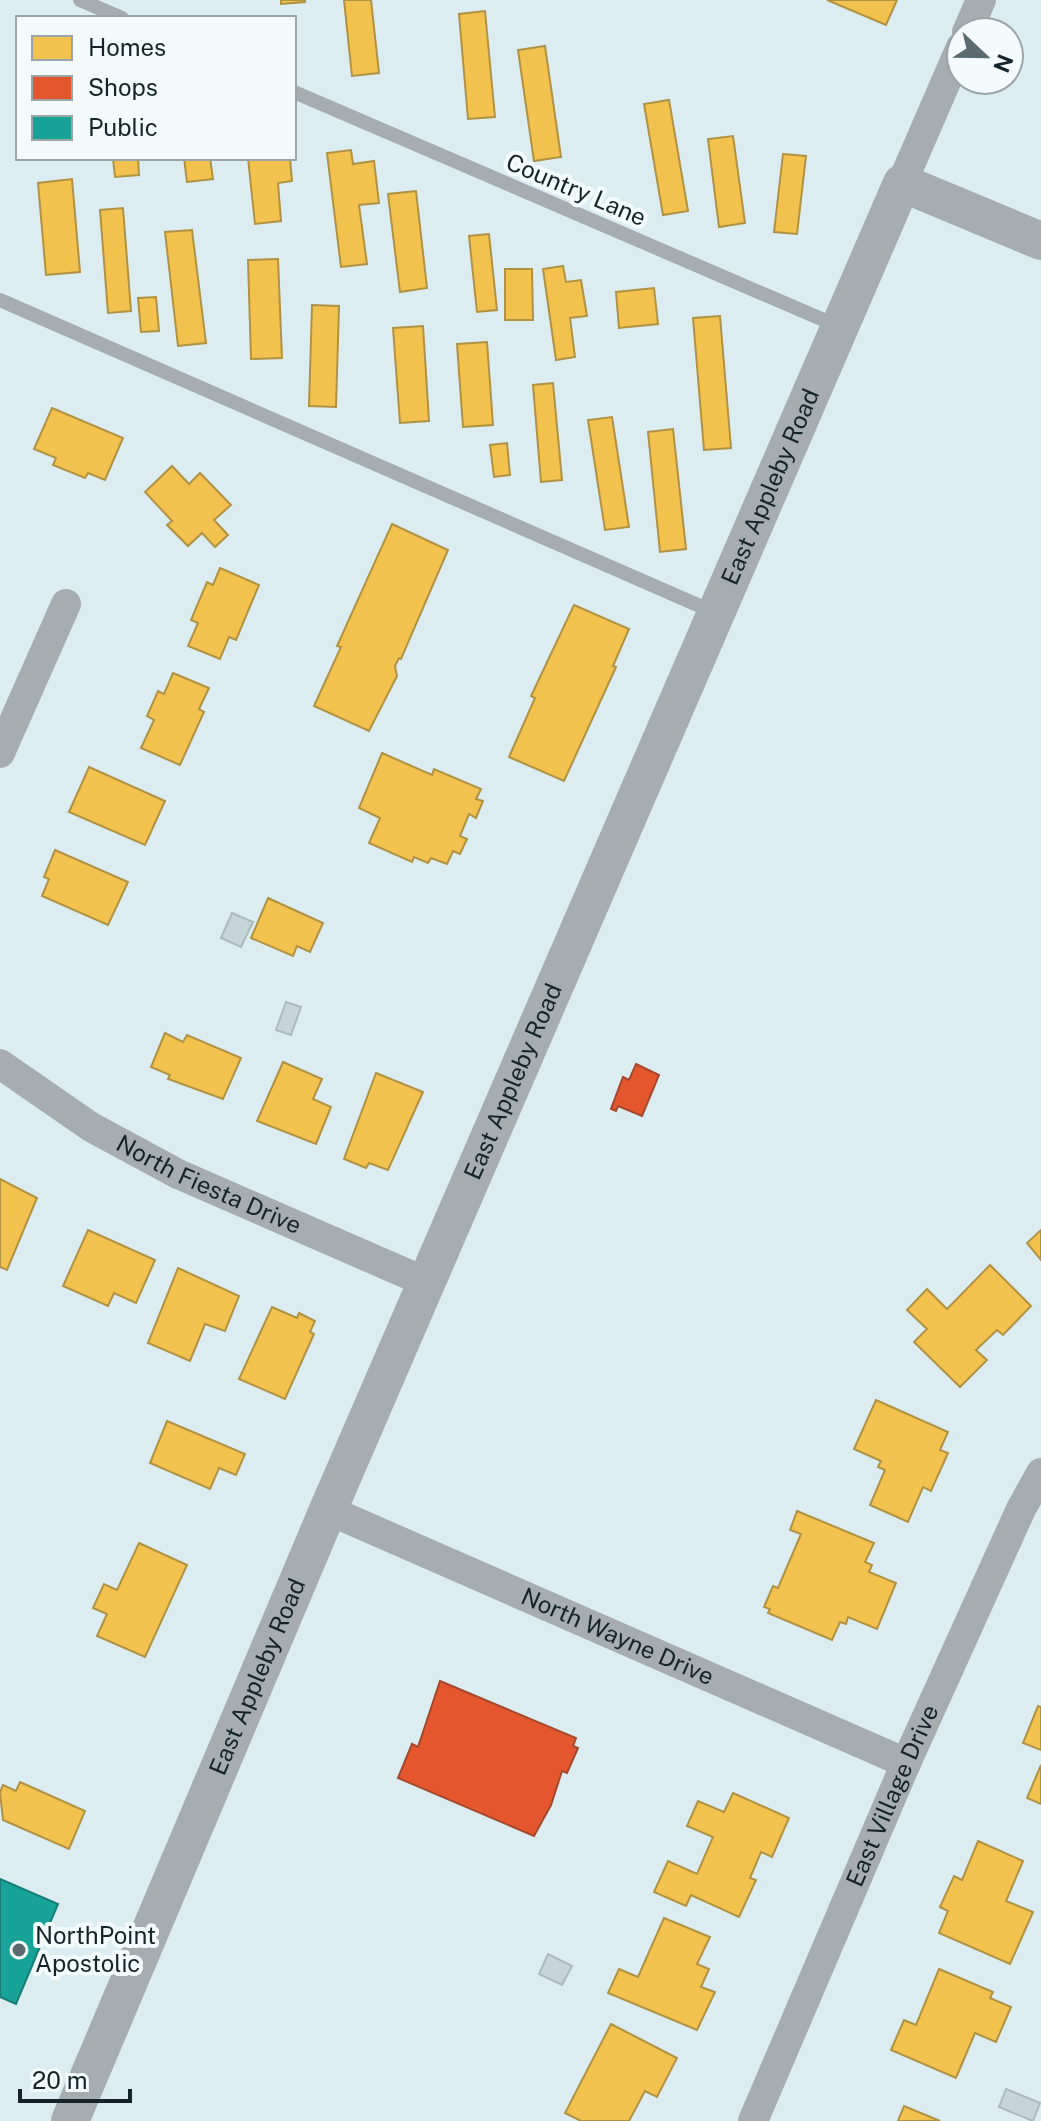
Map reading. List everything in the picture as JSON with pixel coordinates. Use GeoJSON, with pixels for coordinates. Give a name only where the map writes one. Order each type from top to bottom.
{"type":"FeatureCollection","features":[{"type":"Feature","properties":{"kind":"street"},"geometry":{"type":"LineString","coordinates":[[945,84],[902,183],[1041,241]]}},
{"type":"Feature","properties":{"kind":"street","name":"East Appleby Road"},"geometry":{"type":"LineString","coordinates":[[70,2121],[328,1510],[902,183]]}},
{"type":"Feature","properties":{"kind":"street"},"geometry":{"type":"LineString","coordinates":[[0,753],[66,604]]}},
{"type":"Feature","properties":{"kind":"street","name":"North Fiesta Drive"},"geometry":{"type":"LineString","coordinates":[[0,1064],[91,1127],[178,1174],[428,1283]]}},
{"type":"Feature","properties":{"kind":"street","name":"East Village Drive"},"geometry":{"type":"LineString","coordinates":[[753,2121],[906,1763],[1021,1509],[1041,1473]]}},
{"type":"Feature","properties":{"kind":"street","name":"North Wayne Drive"},"geometry":{"type":"LineString","coordinates":[[328,1510],[906,1763]]}},
{"type":"Feature","properties":{"kind":"lane"},"geometry":{"type":"LineString","coordinates":[[80,0],[117,16]]}},
{"type":"Feature","properties":{"kind":"lane","name":"Country Lane"},"geometry":{"type":"LineString","coordinates":[[296,93],[840,327]]}},
{"type":"Feature","properties":{"kind":"lane"},"geometry":{"type":"LineString","coordinates":[[0,300],[717,613]]}},
{"type":"Feature","properties":{"kind":"building: Homes"},"geometry":{"type":"Polygon","coordinates":[[[281,0],[305,0],[305,2],[281,4],[281,0]]]}},
{"type":"Feature","properties":{"kind":"building: Homes"},"geometry":{"type":"Polygon","coordinates":[[[344,0],[371,0],[379,73],[352,76],[344,0]]]}},
{"type":"Feature","properties":{"kind":"building: Homes"},"geometry":{"type":"Polygon","coordinates":[[[827,0],[897,0],[886,25],[827,0]]]}},
{"type":"Feature","properties":{"kind":"building: Homes"},"geometry":{"type":"Polygon","coordinates":[[[485,11],[495,117],[468,119],[459,14],[485,11]]]}},
{"type":"Feature","properties":{"kind":"building: Homes"},"geometry":{"type":"Polygon","coordinates":[[[545,46],[561,157],[534,161],[518,50],[545,46]]]}},
{"type":"Feature","properties":{"kind":"building: Homes"},"geometry":{"type":"Polygon","coordinates":[[[669,100],[688,211],[663,215],[644,104],[669,100]]]}},
{"type":"Feature","properties":{"kind":"building: Homes"},"geometry":{"type":"Polygon","coordinates":[[[733,136],[745,223],[719,227],[708,139],[733,136]]]}},
{"type":"Feature","properties":{"kind":"building: Homes"},"geometry":{"type":"Polygon","coordinates":[[[351,150],[353,164],[374,161],[379,203],[359,205],[367,264],[341,267],[327,153],[351,150]]]}},
{"type":"Feature","properties":{"kind":"building: Homes"},"geometry":{"type":"Polygon","coordinates":[[[783,154],[806,156],[797,234],[774,232],[783,154]]]}},
{"type":"Feature","properties":{"kind":"building: Homes"},"geometry":{"type":"Polygon","coordinates":[[[113,160],[138,160],[139,175],[115,177],[113,160]]]}},
{"type":"Feature","properties":{"kind":"building: Homes"},"geometry":{"type":"Polygon","coordinates":[[[184,160],[210,160],[213,179],[187,182],[184,160]]]}},
{"type":"Feature","properties":{"kind":"building: Homes"},"geometry":{"type":"Polygon","coordinates":[[[248,160],[290,160],[292,181],[278,183],[281,221],[255,224],[248,160]]]}},
{"type":"Feature","properties":{"kind":"building: Homes"},"geometry":{"type":"Polygon","coordinates":[[[72,179],[80,272],[46,275],[38,183],[72,179]]]}},
{"type":"Feature","properties":{"kind":"building: Homes"},"geometry":{"type":"Polygon","coordinates":[[[416,191],[427,288],[400,292],[388,194],[416,191]]]}},
{"type":"Feature","properties":{"kind":"building: Homes"},"geometry":{"type":"Polygon","coordinates":[[[123,208],[131,311],[108,313],[100,210],[123,208]]]}},
{"type":"Feature","properties":{"kind":"building: Homes"},"geometry":{"type":"Polygon","coordinates":[[[192,230],[206,343],[178,346],[165,232],[192,230]]]}},
{"type":"Feature","properties":{"kind":"building: Homes"},"geometry":{"type":"Polygon","coordinates":[[[489,234],[497,310],[477,312],[469,236],[489,234]]]}},
{"type":"Feature","properties":{"kind":"building: Homes"},"geometry":{"type":"Polygon","coordinates":[[[278,259],[282,358],[251,359],[248,260],[278,259]]]}},
{"type":"Feature","properties":{"kind":"building: Homes"},"geometry":{"type":"Polygon","coordinates":[[[563,266],[566,282],[581,280],[587,316],[570,318],[575,357],[556,360],[543,269],[563,266]]]}},
{"type":"Feature","properties":{"kind":"building: Homes"},"geometry":{"type":"Polygon","coordinates":[[[505,269],[532,269],[533,320],[505,320],[505,269]]]}},
{"type":"Feature","properties":{"kind":"building: Homes"},"geometry":{"type":"Polygon","coordinates":[[[654,288],[658,324],[619,328],[616,292],[654,288]]]}},
{"type":"Feature","properties":{"kind":"building: Homes"},"geometry":{"type":"Polygon","coordinates":[[[156,297],[159,331],[141,332],[138,298],[156,297]]]}},
{"type":"Feature","properties":{"kind":"building: Homes"},"geometry":{"type":"Polygon","coordinates":[[[312,305],[339,306],[336,407],[309,406],[312,305]]]}},
{"type":"Feature","properties":{"kind":"building: Homes"},"geometry":{"type":"Polygon","coordinates":[[[720,316],[731,448],[704,450],[693,318],[720,316]]]}},
{"type":"Feature","properties":{"kind":"building: Homes"},"geometry":{"type":"Polygon","coordinates":[[[423,326],[429,421],[400,423],[393,328],[423,326]]]}},
{"type":"Feature","properties":{"kind":"building: Homes"},"geometry":{"type":"Polygon","coordinates":[[[487,342],[493,425],[463,427],[457,344],[487,342]]]}},
{"type":"Feature","properties":{"kind":"building: Homes"},"geometry":{"type":"Polygon","coordinates":[[[553,383],[562,480],[541,482],[533,385],[553,383]]]}},
{"type":"Feature","properties":{"kind":"building: Homes"},"geometry":{"type":"Polygon","coordinates":[[[52,408],[123,438],[105,480],[88,473],[85,478],[53,465],[56,458],[34,449],[52,408]]]}},
{"type":"Feature","properties":{"kind":"building: Homes"},"geometry":{"type":"Polygon","coordinates":[[[612,417],[629,527],[605,530],[588,420],[612,417]]]}},
{"type":"Feature","properties":{"kind":"building: Homes"},"geometry":{"type":"Polygon","coordinates":[[[673,429],[686,549],[660,552],[648,432],[673,429]]]}},
{"type":"Feature","properties":{"kind":"building: Homes"},"geometry":{"type":"Polygon","coordinates":[[[507,443],[510,475],[494,477],[490,445],[507,443]]]}},
{"type":"Feature","properties":{"kind":"building: Homes"},"geometry":{"type":"Polygon","coordinates":[[[172,466],[189,484],[200,473],[231,505],[214,520],[228,535],[215,547],[202,533],[188,546],[167,525],[172,521],[145,492],[172,466]]]}},
{"type":"Feature","properties":{"kind":"building: Homes"},"geometry":{"type":"Polygon","coordinates":[[[392,524],[448,550],[401,659],[395,666],[397,676],[369,731],[314,706],[341,647],[337,646],[392,524]]]}},
{"type":"Feature","properties":{"kind":"building: Homes"},"geometry":{"type":"Polygon","coordinates":[[[220,568],[259,585],[236,640],[229,637],[220,659],[188,646],[198,623],[191,620],[207,582],[213,585],[220,568]]]}},
{"type":"Feature","properties":{"kind":"building: Homes"},"geometry":{"type":"Polygon","coordinates":[[[574,605],[629,629],[613,666],[616,667],[564,781],[509,757],[535,698],[531,696],[574,605]]]}},
{"type":"Feature","properties":{"kind":"building: Homes"},"geometry":{"type":"Polygon","coordinates":[[[173,673],[209,688],[199,709],[204,712],[180,765],[141,748],[154,720],[147,716],[158,691],[164,694],[173,673]]]}},
{"type":"Feature","properties":{"kind":"building: Homes"},"geometry":{"type":"Polygon","coordinates":[[[382,753],[432,775],[434,769],[481,789],[476,799],[483,801],[476,818],[469,814],[460,836],[467,839],[460,854],[453,851],[447,864],[431,858],[428,863],[414,857],[412,862],[369,843],[380,818],[359,808],[382,753]]]}},
{"type":"Feature","properties":{"kind":"building: Homes"},"geometry":{"type":"Polygon","coordinates":[[[89,767],[165,801],[145,845],[69,812],[89,767]]]}},
{"type":"Feature","properties":{"kind":"building: Homes"},"geometry":{"type":"Polygon","coordinates":[[[55,850],[128,882],[108,925],[42,896],[49,879],[44,877],[55,850]]]}},
{"type":"Feature","properties":{"kind":"building: Homes"},"geometry":{"type":"Polygon","coordinates":[[[268,898],[323,923],[310,952],[297,946],[293,956],[251,938],[268,898]]]}},
{"type":"Feature","properties":{"kind":"building: Homes"},"geometry":{"type":"Polygon","coordinates":[[[165,1033],[183,1042],[187,1035],[241,1058],[223,1099],[168,1079],[170,1075],[151,1067],[165,1033]]]}},
{"type":"Feature","properties":{"kind":"building: Homes"},"geometry":{"type":"Polygon","coordinates":[[[283,1062],[322,1079],[313,1099],[331,1107],[316,1144],[257,1121],[283,1062]]]}},
{"type":"Feature","properties":{"kind":"building: Homes"},"geometry":{"type":"Polygon","coordinates":[[[376,1073],[423,1092],[388,1170],[369,1163],[366,1168],[344,1159],[376,1073]]]}},
{"type":"Feature","properties":{"kind":"building: Homes"},"geometry":{"type":"Polygon","coordinates":[[[0,1179],[37,1198],[7,1270],[0,1267],[0,1179]]]}},
{"type":"Feature","properties":{"kind":"building: Homes"},"geometry":{"type":"Polygon","coordinates":[[[88,1230],[155,1260],[136,1303],[114,1293],[108,1306],[63,1286],[88,1230]]]}},
{"type":"Feature","properties":{"kind":"building: Homes"},"geometry":{"type":"Polygon","coordinates":[[[1041,1230],[1041,1260],[1027,1243],[1041,1230]]]}},
{"type":"Feature","properties":{"kind":"building: Homes"},"geometry":{"type":"Polygon","coordinates":[[[990,1265],[1031,1306],[1003,1335],[997,1330],[976,1350],[987,1360],[960,1387],[914,1342],[927,1329],[907,1310],[927,1289],[947,1309],[990,1265]]]}},
{"type":"Feature","properties":{"kind":"building: Homes"},"geometry":{"type":"Polygon","coordinates":[[[178,1268],[239,1296],[225,1331],[205,1324],[190,1361],[148,1343],[178,1268]]]}},
{"type":"Feature","properties":{"kind":"building: Homes"},"geometry":{"type":"Polygon","coordinates":[[[272,1307],[297,1318],[299,1313],[315,1321],[310,1332],[314,1334],[285,1399],[239,1379],[272,1307]]]}},
{"type":"Feature","properties":{"kind":"building: Homes"},"geometry":{"type":"Polygon","coordinates":[[[876,1400],[948,1432],[940,1450],[948,1453],[931,1491],[923,1487],[908,1522],[870,1505],[885,1470],[878,1467],[881,1461],[854,1449],[876,1400]]]}},
{"type":"Feature","properties":{"kind":"building: Homes"},"geometry":{"type":"Polygon","coordinates":[[[167,1421],[245,1454],[236,1475],[219,1468],[210,1489],[150,1463],[167,1421]]]}},
{"type":"Feature","properties":{"kind":"building: Homes"},"geometry":{"type":"Polygon","coordinates":[[[797,1511],[874,1543],[865,1562],[872,1565],[869,1572],[896,1583],[877,1629],[848,1617],[846,1624],[840,1622],[832,1640],[768,1613],[770,1609],[764,1607],[773,1586],[778,1588],[801,1534],[790,1530],[797,1511]]]}},
{"type":"Feature","properties":{"kind":"building: Homes"},"geometry":{"type":"Polygon","coordinates":[[[139,1543],[187,1565],[145,1657],[97,1636],[107,1614],[93,1608],[104,1584],[117,1590],[139,1543]]]}},
{"type":"Feature","properties":{"kind":"building: Homes"},"geometry":{"type":"Polygon","coordinates":[[[1038,1706],[1041,1707],[1041,1750],[1023,1743],[1038,1706]]]}},
{"type":"Feature","properties":{"kind":"building: Homes"},"geometry":{"type":"Polygon","coordinates":[[[1041,1765],[1041,1804],[1027,1798],[1041,1765]]]}},
{"type":"Feature","properties":{"kind":"building: Homes"},"geometry":{"type":"Polygon","coordinates":[[[20,1782],[85,1811],[69,1849],[3,1820],[0,1792],[3,1785],[16,1791],[20,1782]]]}},
{"type":"Feature","properties":{"kind":"building: Homes"},"geometry":{"type":"Polygon","coordinates":[[[733,1793],[789,1818],[772,1857],[761,1852],[750,1878],[756,1880],[739,1917],[691,1895],[686,1906],[654,1892],[668,1861],[697,1874],[713,1837],[687,1826],[698,1801],[724,1812],[733,1793]]]}},
{"type":"Feature","properties":{"kind":"building: Homes"},"geometry":{"type":"Polygon","coordinates":[[[978,1841],[1023,1861],[1006,1901],[1033,1912],[1010,1964],[939,1933],[948,1911],[940,1907],[954,1876],[962,1880],[978,1841]]]}},
{"type":"Feature","properties":{"kind":"building: Homes"},"geometry":{"type":"Polygon","coordinates":[[[664,1918],[710,1937],[697,1964],[709,1969],[701,1987],[715,1992],[697,2030],[608,1993],[619,1969],[638,1977],[664,1918]]]}},
{"type":"Feature","properties":{"kind":"building: Homes"},"geometry":{"type":"Polygon","coordinates":[[[939,1969],[993,1992],[990,1998],[1011,2007],[996,2042],[975,2033],[956,2078],[891,2050],[904,2020],[916,2025],[939,1969]]]}},
{"type":"Feature","properties":{"kind":"building: Homes"},"geometry":{"type":"Polygon","coordinates":[[[611,2024],[677,2058],[657,2097],[645,2091],[629,2121],[581,2121],[565,2113],[611,2024]]]}},
{"type":"Feature","properties":{"kind":"building: Homes"},"geometry":{"type":"Polygon","coordinates":[[[904,2106],[940,2121],[898,2121],[904,2106]]]}},
{"type":"Feature","properties":{"kind":"building: Shops"},"geometry":{"type":"Polygon","coordinates":[[[636,1064],[659,1075],[642,1116],[618,1106],[616,1111],[611,1109],[623,1077],[629,1080],[636,1064]]]}},
{"type":"Feature","properties":{"kind":"building: Shops"},"geometry":{"type":"Polygon","coordinates":[[[440,1681],[576,1738],[573,1746],[578,1748],[567,1773],[562,1771],[551,1805],[534,1836],[398,1778],[412,1744],[418,1747],[440,1681]]]}},
{"type":"Feature","properties":{"kind":"building: Public","name":"NorthPoint Apostolic"},"geometry":{"type":"Polygon","coordinates":[[[0,1879],[58,1904],[16,2004],[0,1997],[0,1879]]]}},
{"type":"Feature","properties":{"kind":"building: Other"},"geometry":{"type":"Polygon","coordinates":[[[232,913],[253,922],[241,947],[221,938],[232,913]]]}},
{"type":"Feature","properties":{"kind":"building: Other"},"geometry":{"type":"Polygon","coordinates":[[[286,1002],[301,1007],[291,1035],[276,1030],[286,1002]]]}},
{"type":"Feature","properties":{"kind":"building: Other"},"geometry":{"type":"Polygon","coordinates":[[[548,1954],[572,1966],[562,1985],[539,1974],[548,1954]]]}},
{"type":"Feature","properties":{"kind":"building: Other"},"geometry":{"type":"Polygon","coordinates":[[[1006,2089],[1040,2103],[1033,2121],[999,2107],[1006,2089]]]}},
{"type":"Feature","properties":{"kind":"place","name":"NorthPoint Apostolic"},"geometry":{"type":"Point","coordinates":[19,1950]}}]}
